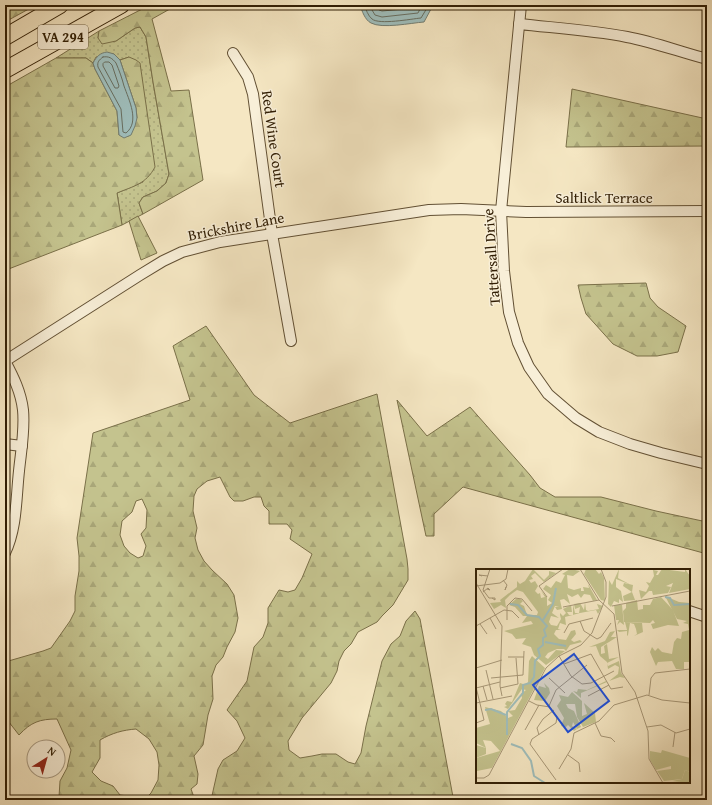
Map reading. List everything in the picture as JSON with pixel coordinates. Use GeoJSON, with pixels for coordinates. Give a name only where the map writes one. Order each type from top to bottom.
{"type":"FeatureCollection","features":[{"type":"Feature","properties":{"kind":"highway","name":"VA 294"},"geometry":{"type":"LineString","coordinates":[[5,37],[60,5]]}},
{"type":"Feature","properties":{"kind":"highway","name":"VA 294"},"geometry":{"type":"LineString","coordinates":[[5,70],[121,5]]}},
{"type":"Feature","properties":{"kind":"street","name":"Tattersall Drive"},"geometry":{"type":"LineString","coordinates":[[521,5],[501,211],[504,271],[509,312],[518,343],[529,367],[548,394],[576,418],[599,432],[636,446],[707,464]]}},
{"type":"Feature","properties":{"kind":"street"},"geometry":{"type":"LineString","coordinates":[[519,24],[626,37],[707,60]]}},
{"type":"Feature","properties":{"kind":"street","name":"Red Wine Court"},"geometry":{"type":"LineString","coordinates":[[233,53],[248,77],[253,94],[272,234],[291,341]]}},
{"type":"Feature","properties":{"kind":"street","name":"Brickshire Lane"},"geometry":{"type":"LineString","coordinates":[[5,361],[140,275],[163,261],[182,252],[220,242],[429,210],[461,209],[501,211]]}},
{"type":"Feature","properties":{"kind":"street","name":"Saltlick Terrace"},"geometry":{"type":"LineString","coordinates":[[501,211],[707,211]]}},
{"type":"Feature","properties":{"kind":"street"},"geometry":{"type":"LineString","coordinates":[[5,361],[19,392],[23,409],[24,426],[14,528],[5,553]]}},
{"type":"Feature","properties":{"kind":"street"},"geometry":{"type":"LineString","coordinates":[[5,444],[22,446]]}},
{"type":"Feature","properties":{"kind":"street"},"geometry":{"type":"LineString","coordinates":[[690,612],[707,618]]}},
{"type":"Feature","properties":{"kind":"green space"},"geometry":{"type":"Polygon","coordinates":[[[5,5],[36,5],[5,22],[5,5]]]}},
{"type":"Feature","properties":{"kind":"green space"},"geometry":{"type":"Polygon","coordinates":[[[150,5],[177,5],[152,19],[171,91],[189,90],[203,180],[143,214],[139,203],[143,197],[157,191],[166,183],[169,174],[146,37],[140,27],[135,28],[116,41],[102,44],[98,38],[99,31],[150,5]]]}},
{"type":"Feature","properties":{"kind":"green space"},"geometry":{"type":"Polygon","coordinates":[[[140,27],[146,37],[169,174],[166,183],[157,191],[143,197],[139,203],[143,214],[122,225],[117,193],[143,182],[129,57],[120,60],[114,54],[96,57],[93,63],[86,58],[56,58],[99,31],[98,38],[116,41],[135,28],[140,27]]]}},
{"type":"Feature","properties":{"kind":"green space"},"geometry":{"type":"Polygon","coordinates":[[[129,57],[140,63],[155,167],[144,181],[117,193],[122,225],[6,270],[5,87],[56,58],[86,58],[93,63],[117,111],[119,135],[137,118],[136,108],[120,60],[129,57]]]}},
{"type":"Feature","properties":{"kind":"green space"},"geometry":{"type":"Polygon","coordinates":[[[572,89],[707,119],[707,146],[566,147],[572,89]]]}},
{"type":"Feature","properties":{"kind":"green space"},"geometry":{"type":"Polygon","coordinates":[[[138,216],[157,253],[141,260],[129,221],[138,216]]]}},
{"type":"Feature","properties":{"kind":"green space"},"geometry":{"type":"Polygon","coordinates":[[[646,283],[650,298],[658,307],[686,326],[678,352],[657,356],[637,356],[613,344],[586,314],[578,285],[646,283]]]}},
{"type":"Feature","properties":{"kind":"green space"},"geometry":{"type":"Polygon","coordinates":[[[206,326],[254,395],[290,423],[377,394],[407,559],[408,580],[393,605],[377,622],[358,632],[351,644],[344,651],[331,683],[302,718],[288,741],[289,750],[300,758],[322,754],[336,754],[348,762],[355,764],[361,753],[382,661],[391,644],[400,636],[406,621],[415,611],[420,619],[453,797],[452,800],[211,800],[218,769],[223,760],[237,751],[245,738],[237,721],[227,710],[247,681],[254,647],[263,637],[268,623],[268,608],[279,590],[288,592],[295,590],[302,578],[312,554],[290,539],[292,530],[287,524],[269,524],[269,511],[264,506],[261,497],[254,497],[243,501],[234,501],[230,497],[220,477],[207,481],[197,489],[194,496],[193,511],[197,528],[195,538],[198,550],[204,561],[227,584],[234,595],[238,618],[235,632],[223,657],[216,665],[212,676],[213,699],[208,715],[203,745],[194,756],[198,774],[197,784],[191,789],[195,800],[144,800],[151,793],[158,780],[159,765],[157,752],[149,739],[136,729],[118,732],[100,740],[100,758],[92,772],[101,781],[113,786],[120,795],[128,796],[127,800],[60,800],[60,781],[61,779],[66,779],[66,770],[71,750],[57,719],[36,722],[19,735],[5,717],[5,662],[51,648],[70,621],[75,611],[75,596],[79,571],[77,538],[93,433],[190,400],[173,346],[206,326]],[[142,499],[136,501],[132,512],[122,521],[120,535],[124,546],[130,553],[138,558],[143,556],[146,546],[141,534],[146,528],[147,510],[142,499]]]}},
{"type":"Feature","properties":{"kind":"green space"},"geometry":{"type":"Polygon","coordinates":[[[397,400],[427,436],[470,407],[540,488],[555,497],[601,497],[707,522],[707,554],[463,487],[434,514],[434,536],[426,536],[397,400]]]}},
{"type":"Feature","properties":{"kind":"water"},"geometry":{"type":"Polygon","coordinates":[[[360,5],[431,5],[431,9],[424,22],[382,26],[369,22],[360,5]]]}},
{"type":"Feature","properties":{"kind":"water"},"geometry":{"type":"Polygon","coordinates":[[[107,52],[114,54],[120,60],[136,108],[137,118],[135,126],[131,135],[124,138],[119,135],[117,111],[93,63],[99,55],[107,52]]]}}]}
